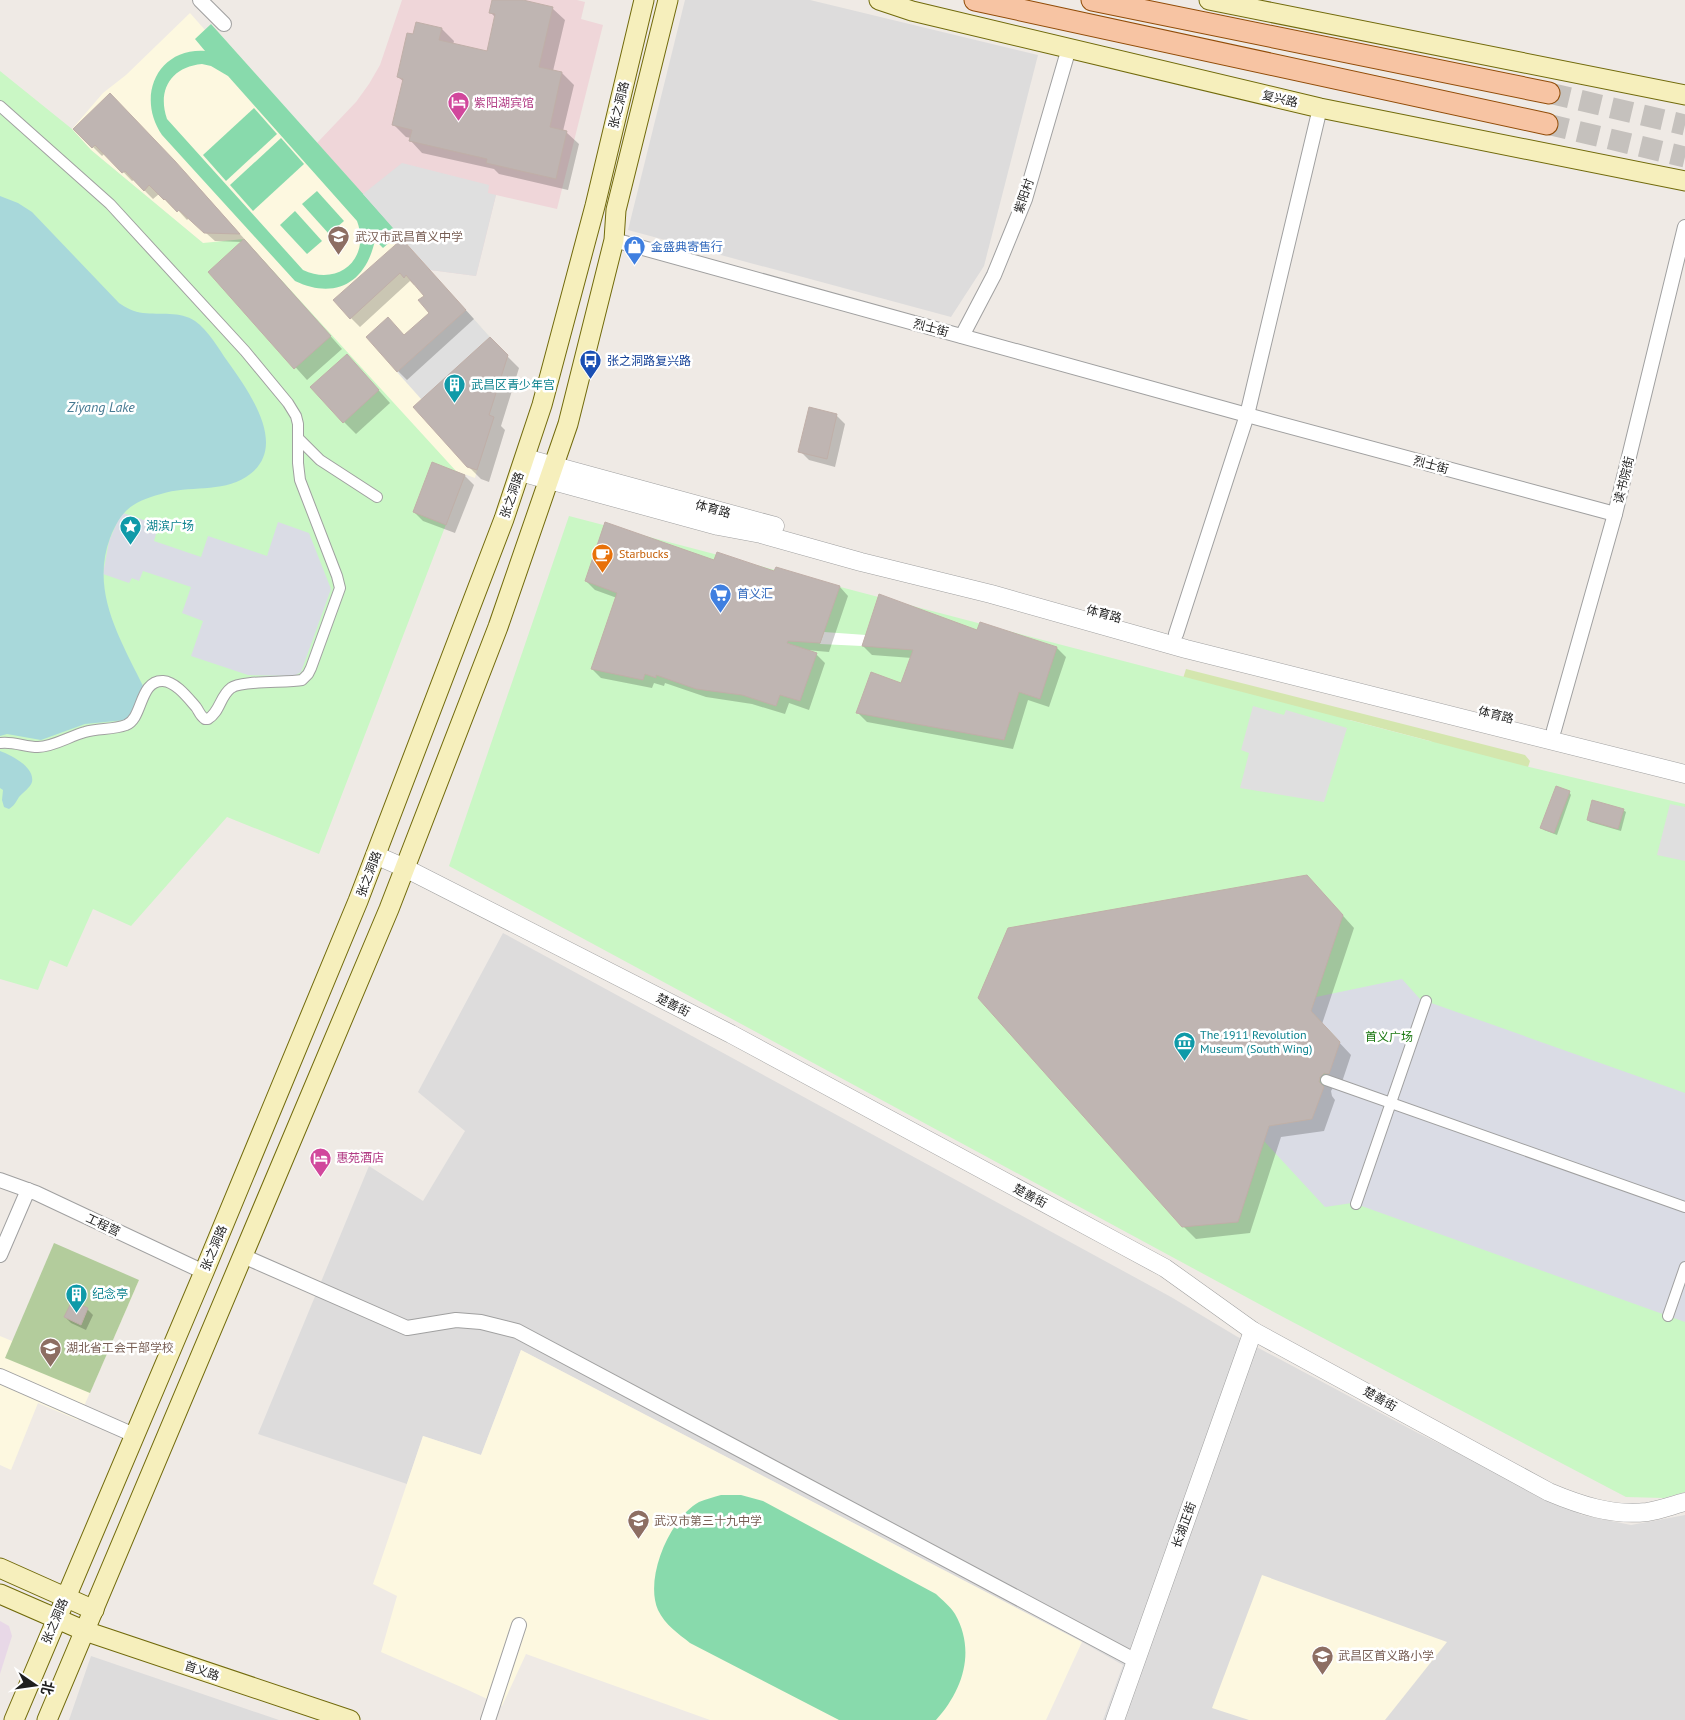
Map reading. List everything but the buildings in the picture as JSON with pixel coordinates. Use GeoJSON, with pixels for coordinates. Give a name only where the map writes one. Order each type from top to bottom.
{"type":"FeatureCollection","features":[{"type":"Feature","properties":{"kind":"main road","name":"张之洞路"},"geometry":{"type":"LineString","coordinates":[[14,1720],[204,1272],[375,856],[504,519],[542,406],[595,206],[644,0]]}},
{"type":"Feature","properties":{"kind":"main road","name":"张之洞路"},"geometry":{"type":"LineString","coordinates":[[47,1720],[405,868],[498,627],[568,424],[614,240],[616,210],[668,0]]}},
{"type":"Feature","properties":{"kind":"main road","name":"复兴路"},"geometry":{"type":"LineString","coordinates":[[879,0],[912,11],[1320,108],[1685,181]]}},
{"type":"Feature","properties":{"kind":"main road"},"geometry":{"type":"LineString","coordinates":[[975,0],[1547,124]]}},
{"type":"Feature","properties":{"kind":"main road"},"geometry":{"type":"LineString","coordinates":[[1092,0],[1549,92]]}},
{"type":"Feature","properties":{"kind":"main road"},"geometry":{"type":"LineString","coordinates":[[1209,0],[1685,95]]}},
{"type":"Feature","properties":{"kind":"main road"},"geometry":{"type":"LineString","coordinates":[[0,1568],[94,1610]]}},
{"type":"Feature","properties":{"kind":"main road","name":"首义路"},"geometry":{"type":"LineString","coordinates":[[0,1594],[85,1631],[350,1720]]}},
{"type":"Feature","properties":{"kind":"street"},"geometry":{"type":"LineString","coordinates":[[200,0],[224,24]]}},
{"type":"Feature","properties":{"kind":"street","name":"紫阳村"},"geometry":{"type":"LineString","coordinates":[[962,336],[994,275],[1025,198],[1069,48]]}},
{"type":"Feature","properties":{"kind":"street"},"geometry":{"type":"LineString","coordinates":[[0,106],[110,204],[245,351],[288,403],[296,416],[300,480],[340,588],[311,668],[305,678],[297,681],[236,684],[226,693],[218,708],[208,719],[204,719],[173,685],[166,681],[159,682],[148,689],[132,720],[126,725],[84,732],[37,747],[0,742]]}},
{"type":"Feature","properties":{"kind":"street"},"geometry":{"type":"LineString","coordinates":[[1176,634],[1247,415],[1320,108]]}},
{"type":"Feature","properties":{"kind":"street","name":"读书院街"},"geometry":{"type":"LineString","coordinates":[[1554,730],[1615,514],[1685,227]]}},
{"type":"Feature","properties":{"kind":"street","name":"烈士街"},"geometry":{"type":"LineString","coordinates":[[614,240],[1247,415],[1615,514]]}},
{"type":"Feature","properties":{"kind":"street"},"geometry":{"type":"LineString","coordinates":[[298,438],[320,460],[377,497]]}},
{"type":"Feature","properties":{"kind":"street"},"geometry":{"type":"LineString","coordinates":[[522,465],[718,526],[761,534],[861,562],[991,594],[1186,649],[1685,774]]}},
{"type":"Feature","properties":{"kind":"street","name":"体育路"},"geometry":{"type":"LineString","coordinates":[[552,473],[1176,634],[1685,762]]}},
{"type":"Feature","properties":{"kind":"street","name":"楚善街"},"geometry":{"type":"LineString","coordinates":[[375,856],[405,868],[731,1034],[1165,1268],[1253,1331],[1549,1492],[1579,1505],[1613,1512],[1648,1512],[1685,1502]]}},
{"type":"Feature","properties":{"kind":"street"},"geometry":{"type":"LineString","coordinates":[[1356,1204],[1426,1001]]}},
{"type":"Feature","properties":{"kind":"street"},"geometry":{"type":"LineString","coordinates":[[1326,1080],[1685,1207]]}},
{"type":"Feature","properties":{"kind":"street","name":"工程营"},"geometry":{"type":"LineString","coordinates":[[0,1180],[28,1190],[204,1272]]}},
{"type":"Feature","properties":{"kind":"street"},"geometry":{"type":"LineString","coordinates":[[0,1255],[28,1190]]}},
{"type":"Feature","properties":{"kind":"street"},"geometry":{"type":"LineString","coordinates":[[243,1256],[407,1328],[456,1320],[481,1322],[517,1330],[1136,1661]]}},
{"type":"Feature","properties":{"kind":"street"},"geometry":{"type":"LineString","coordinates":[[1668,1316],[1685,1267]]}},
{"type":"Feature","properties":{"kind":"street","name":"长湖正街"},"geometry":{"type":"LineString","coordinates":[[1114,1720],[1253,1331]]}},
{"type":"Feature","properties":{"kind":"street"},"geometry":{"type":"LineString","coordinates":[[0,1376],[134,1435]]}},
{"type":"Feature","properties":{"kind":"street"},"geometry":{"type":"LineString","coordinates":[[488,1720],[519,1625]]}},
{"type":"Feature","properties":{"kind":"shaded area","name":"紫阳湖宾馆"},"geometry":{"type":"Polygon","coordinates":[[[402,0],[577,0],[585,2],[581,19],[603,25],[557,209],[496,195],[476,276],[430,270],[317,143],[356,102],[369,84],[380,65],[402,0]]]}},
{"type":"Feature","properties":{"kind":"shaded area"},"geometry":{"type":"Polygon","coordinates":[[[685,0],[810,0],[1038,55],[984,266],[951,317],[628,230],[685,0]]]}},
{"type":"Feature","properties":{"kind":"shaded area","name":"武汉市武昌首义中学"},"geometry":{"type":"Polygon","coordinates":[[[190,13],[205,30],[211,24],[490,337],[413,407],[467,467],[477,470],[475,478],[456,471],[203,243],[91,150],[72,129],[103,93],[126,75],[190,13]]]}},
{"type":"Feature","properties":{"kind":"shaded area"},"geometry":{"type":"Polygon","coordinates":[[[402,163],[489,185],[488,193],[496,195],[476,276],[430,270],[363,194],[402,163]]]}},
{"type":"Feature","properties":{"kind":"shaded area"},"geometry":{"type":"Polygon","coordinates":[[[466,310],[490,337],[422,400],[397,372],[466,310]]]}},
{"type":"Feature","properties":{"kind":"shaded area"},"geometry":{"type":"Polygon","coordinates":[[[123,513],[150,522],[148,528],[157,531],[154,541],[201,557],[208,536],[267,556],[278,522],[309,533],[331,589],[301,672],[294,676],[248,675],[191,656],[203,621],[182,613],[191,587],[143,571],[139,581],[132,578],[129,583],[103,574],[109,541],[123,513]]]}},
{"type":"Feature","properties":{"kind":"shaded area"},"geometry":{"type":"Polygon","coordinates":[[[1253,706],[1284,715],[1286,710],[1347,728],[1324,802],[1240,788],[1249,753],[1241,750],[1253,706]]]}},
{"type":"Feature","properties":{"kind":"shaded area"},"geometry":{"type":"Polygon","coordinates":[[[1670,804],[1685,807],[1685,861],[1657,855],[1670,804]]]}},
{"type":"Feature","properties":{"kind":"shaded area"},"geometry":{"type":"Polygon","coordinates":[[[503,933],[1171,1297],[1236,1336],[1418,1433],[1582,1515],[1631,1525],[1685,1515],[1685,1720],[1103,1720],[1123,1665],[521,1350],[481,1455],[423,1436],[407,1484],[258,1434],[369,1166],[423,1201],[465,1131],[418,1092],[503,933]]]}},
{"type":"Feature","properties":{"kind":"shaded area"},"geometry":{"type":"Polygon","coordinates":[[[1402,979],[1420,999],[1685,1093],[1685,1322],[1356,1204],[1325,1207],[1264,1141],[1269,1126],[1312,1119],[1340,1042],[1311,1011],[1316,997],[1402,979]]]}},
{"type":"Feature","properties":{"kind":"shaded area","name":"湖北省工会干部学校"},"geometry":{"type":"Polygon","coordinates":[[[139,1280],[78,1420],[38,1403],[11,1470],[0,1465],[0,1336],[12,1341],[139,1280]]]}},
{"type":"Feature","properties":{"kind":"shaded area","name":"武汉市第三十九中学"},"geometry":{"type":"Polygon","coordinates":[[[521,1350],[1082,1642],[1046,1720],[710,1720],[526,1654],[502,1706],[381,1652],[397,1596],[373,1584],[423,1436],[481,1455],[521,1350]]]}},
{"type":"Feature","properties":{"kind":"shaded area","name":"武昌区首义路小学"},"geometry":{"type":"Polygon","coordinates":[[[1262,1575],[1447,1642],[1385,1720],[1249,1720],[1212,1708],[1262,1575]]]}},
{"type":"Feature","properties":{"kind":"shaded area"},"geometry":{"type":"Polygon","coordinates":[[[0,1621],[9,1626],[12,1636],[0,1674],[0,1621]]]}},
{"type":"Feature","properties":{"kind":"shaded area"},"geometry":{"type":"Polygon","coordinates":[[[91,1656],[279,1720],[69,1720],[91,1656]]]}},
{"type":"Feature","properties":{"kind":"green space"},"geometry":{"type":"Polygon","coordinates":[[[211,24],[399,234],[383,248],[375,240],[371,255],[364,267],[347,284],[336,288],[323,289],[295,281],[162,135],[154,120],[151,105],[152,91],[156,78],[163,66],[174,58],[188,52],[205,51],[195,39],[211,24]],[[202,64],[191,66],[175,75],[169,82],[164,99],[167,119],[303,270],[329,275],[340,272],[349,266],[356,257],[360,247],[357,221],[228,76],[211,66],[202,64]]]}},
{"type":"Feature","properties":{"kind":"green space"},"geometry":{"type":"Polygon","coordinates":[[[0,71],[72,129],[91,150],[203,243],[244,239],[456,471],[465,475],[319,854],[227,817],[131,926],[93,909],[67,967],[50,960],[38,990],[0,979],[0,71]]]}},
{"type":"Feature","properties":{"kind":"green space"},"geometry":{"type":"Polygon","coordinates":[[[254,108],[277,134],[226,181],[203,155],[254,108]]]}},
{"type":"Feature","properties":{"kind":"green space"},"geometry":{"type":"Polygon","coordinates":[[[281,138],[304,164],[253,211],[230,185],[281,138]]]}},
{"type":"Feature","properties":{"kind":"green space"},"geometry":{"type":"Polygon","coordinates":[[[317,191],[344,221],[329,234],[302,204],[317,191]]]}},
{"type":"Feature","properties":{"kind":"green space"},"geometry":{"type":"Polygon","coordinates":[[[295,211],[322,241],[307,254],[280,225],[295,211]]]}},
{"type":"Feature","properties":{"kind":"green space","name":"首义广场"},"geometry":{"type":"Polygon","coordinates":[[[569,516],[1525,766],[1685,804],[1685,1492],[1664,1498],[1626,1497],[1285,1318],[449,866],[569,516]]]}},
{"type":"Feature","properties":{"kind":"green space"},"geometry":{"type":"Polygon","coordinates":[[[1186,669],[1525,755],[1530,761],[1510,822],[1440,746],[1430,741],[1350,720],[1347,728],[1156,763],[1186,669]]]}},
{"type":"Feature","properties":{"kind":"green space","name":"湖北省工会干部学校"},"geometry":{"type":"Polygon","coordinates":[[[54,1243],[139,1280],[90,1393],[5,1358],[54,1243]]]}},
{"type":"Feature","properties":{"kind":"green space"},"geometry":{"type":"Polygon","coordinates":[[[721,1495],[741,1495],[763,1501],[936,1594],[948,1606],[955,1614],[965,1642],[964,1670],[953,1696],[936,1720],[839,1720],[690,1643],[668,1625],[658,1610],[655,1597],[654,1582],[662,1550],[678,1521],[688,1510],[699,1502],[721,1495]]]}},
{"type":"Feature","properties":{"kind":"water","name":"Ziyang Lake"},"geometry":{"type":"Polygon","coordinates":[[[0,196],[18,203],[32,212],[122,305],[130,310],[150,314],[183,316],[200,325],[213,340],[255,404],[266,436],[265,451],[259,465],[246,477],[236,482],[216,487],[172,491],[161,494],[142,500],[123,514],[114,528],[105,558],[106,597],[118,634],[144,688],[130,716],[125,720],[85,724],[41,740],[7,734],[0,736],[0,196]]]}},
{"type":"Feature","properties":{"kind":"water"},"geometry":{"type":"Polygon","coordinates":[[[0,751],[21,762],[30,771],[32,777],[30,786],[9,809],[4,807],[2,800],[3,790],[0,788],[0,751]]]}},
{"type":"Feature","properties":{"kind":"pier"},"geometry":{"type":"Polygon","coordinates":[[[824,632],[866,635],[862,646],[820,644],[824,632]]]}},
{"type":"Feature","properties":{"kind":"tunnel"},"geometry":{"type":"LineString","coordinates":[[1549,93],[1685,125]]}},
{"type":"Feature","properties":{"kind":"tunnel"},"geometry":{"type":"LineString","coordinates":[[1547,124],[1685,157]]}},
{"type":"Feature","properties":{"kind":"place","name":"紫阳湖宾馆"},"geometry":{"type":"Point","coordinates":[458,122]}},
{"type":"Feature","properties":{"kind":"place","name":"武汉市武昌首义中学"},"geometry":{"type":"Point","coordinates":[339,256]}},
{"type":"Feature","properties":{"kind":"place","name":"金盛典寄售行"},"geometry":{"type":"Point","coordinates":[635,266]}},
{"type":"Feature","properties":{"kind":"place","name":"张之洞路复兴路"},"geometry":{"type":"Point","coordinates":[591,380]}},
{"type":"Feature","properties":{"kind":"place","name":"武昌区青少年宫"},"geometry":{"type":"Point","coordinates":[455,404]}},
{"type":"Feature","properties":{"kind":"place","name":"湖滨广场"},"geometry":{"type":"Point","coordinates":[130,545]}},
{"type":"Feature","properties":{"kind":"place","name":"Starbucks"},"geometry":{"type":"Point","coordinates":[603,573]}},
{"type":"Feature","properties":{"kind":"place","name":"首义汇"},"geometry":{"type":"Point","coordinates":[721,613]}},
{"type":"Feature","properties":{"kind":"place","name":"The 1911 Revolution Museum (South Wing)"},"geometry":{"type":"Point","coordinates":[1184,1061]}},
{"type":"Feature","properties":{"kind":"place","name":"惠苑酒店"},"geometry":{"type":"Point","coordinates":[320,1177]}},
{"type":"Feature","properties":{"kind":"place","name":"纪念亭"},"geometry":{"type":"Point","coordinates":[76,1313]}},
{"type":"Feature","properties":{"kind":"place","name":"湖北省工会干部学校"},"geometry":{"type":"Point","coordinates":[50,1367]}},
{"type":"Feature","properties":{"kind":"place","name":"武汉市第三十九中学"},"geometry":{"type":"Point","coordinates":[638,1540]}},
{"type":"Feature","properties":{"kind":"place","name":"武昌区首义路小学"},"geometry":{"type":"Point","coordinates":[1322,1675]}}]}
